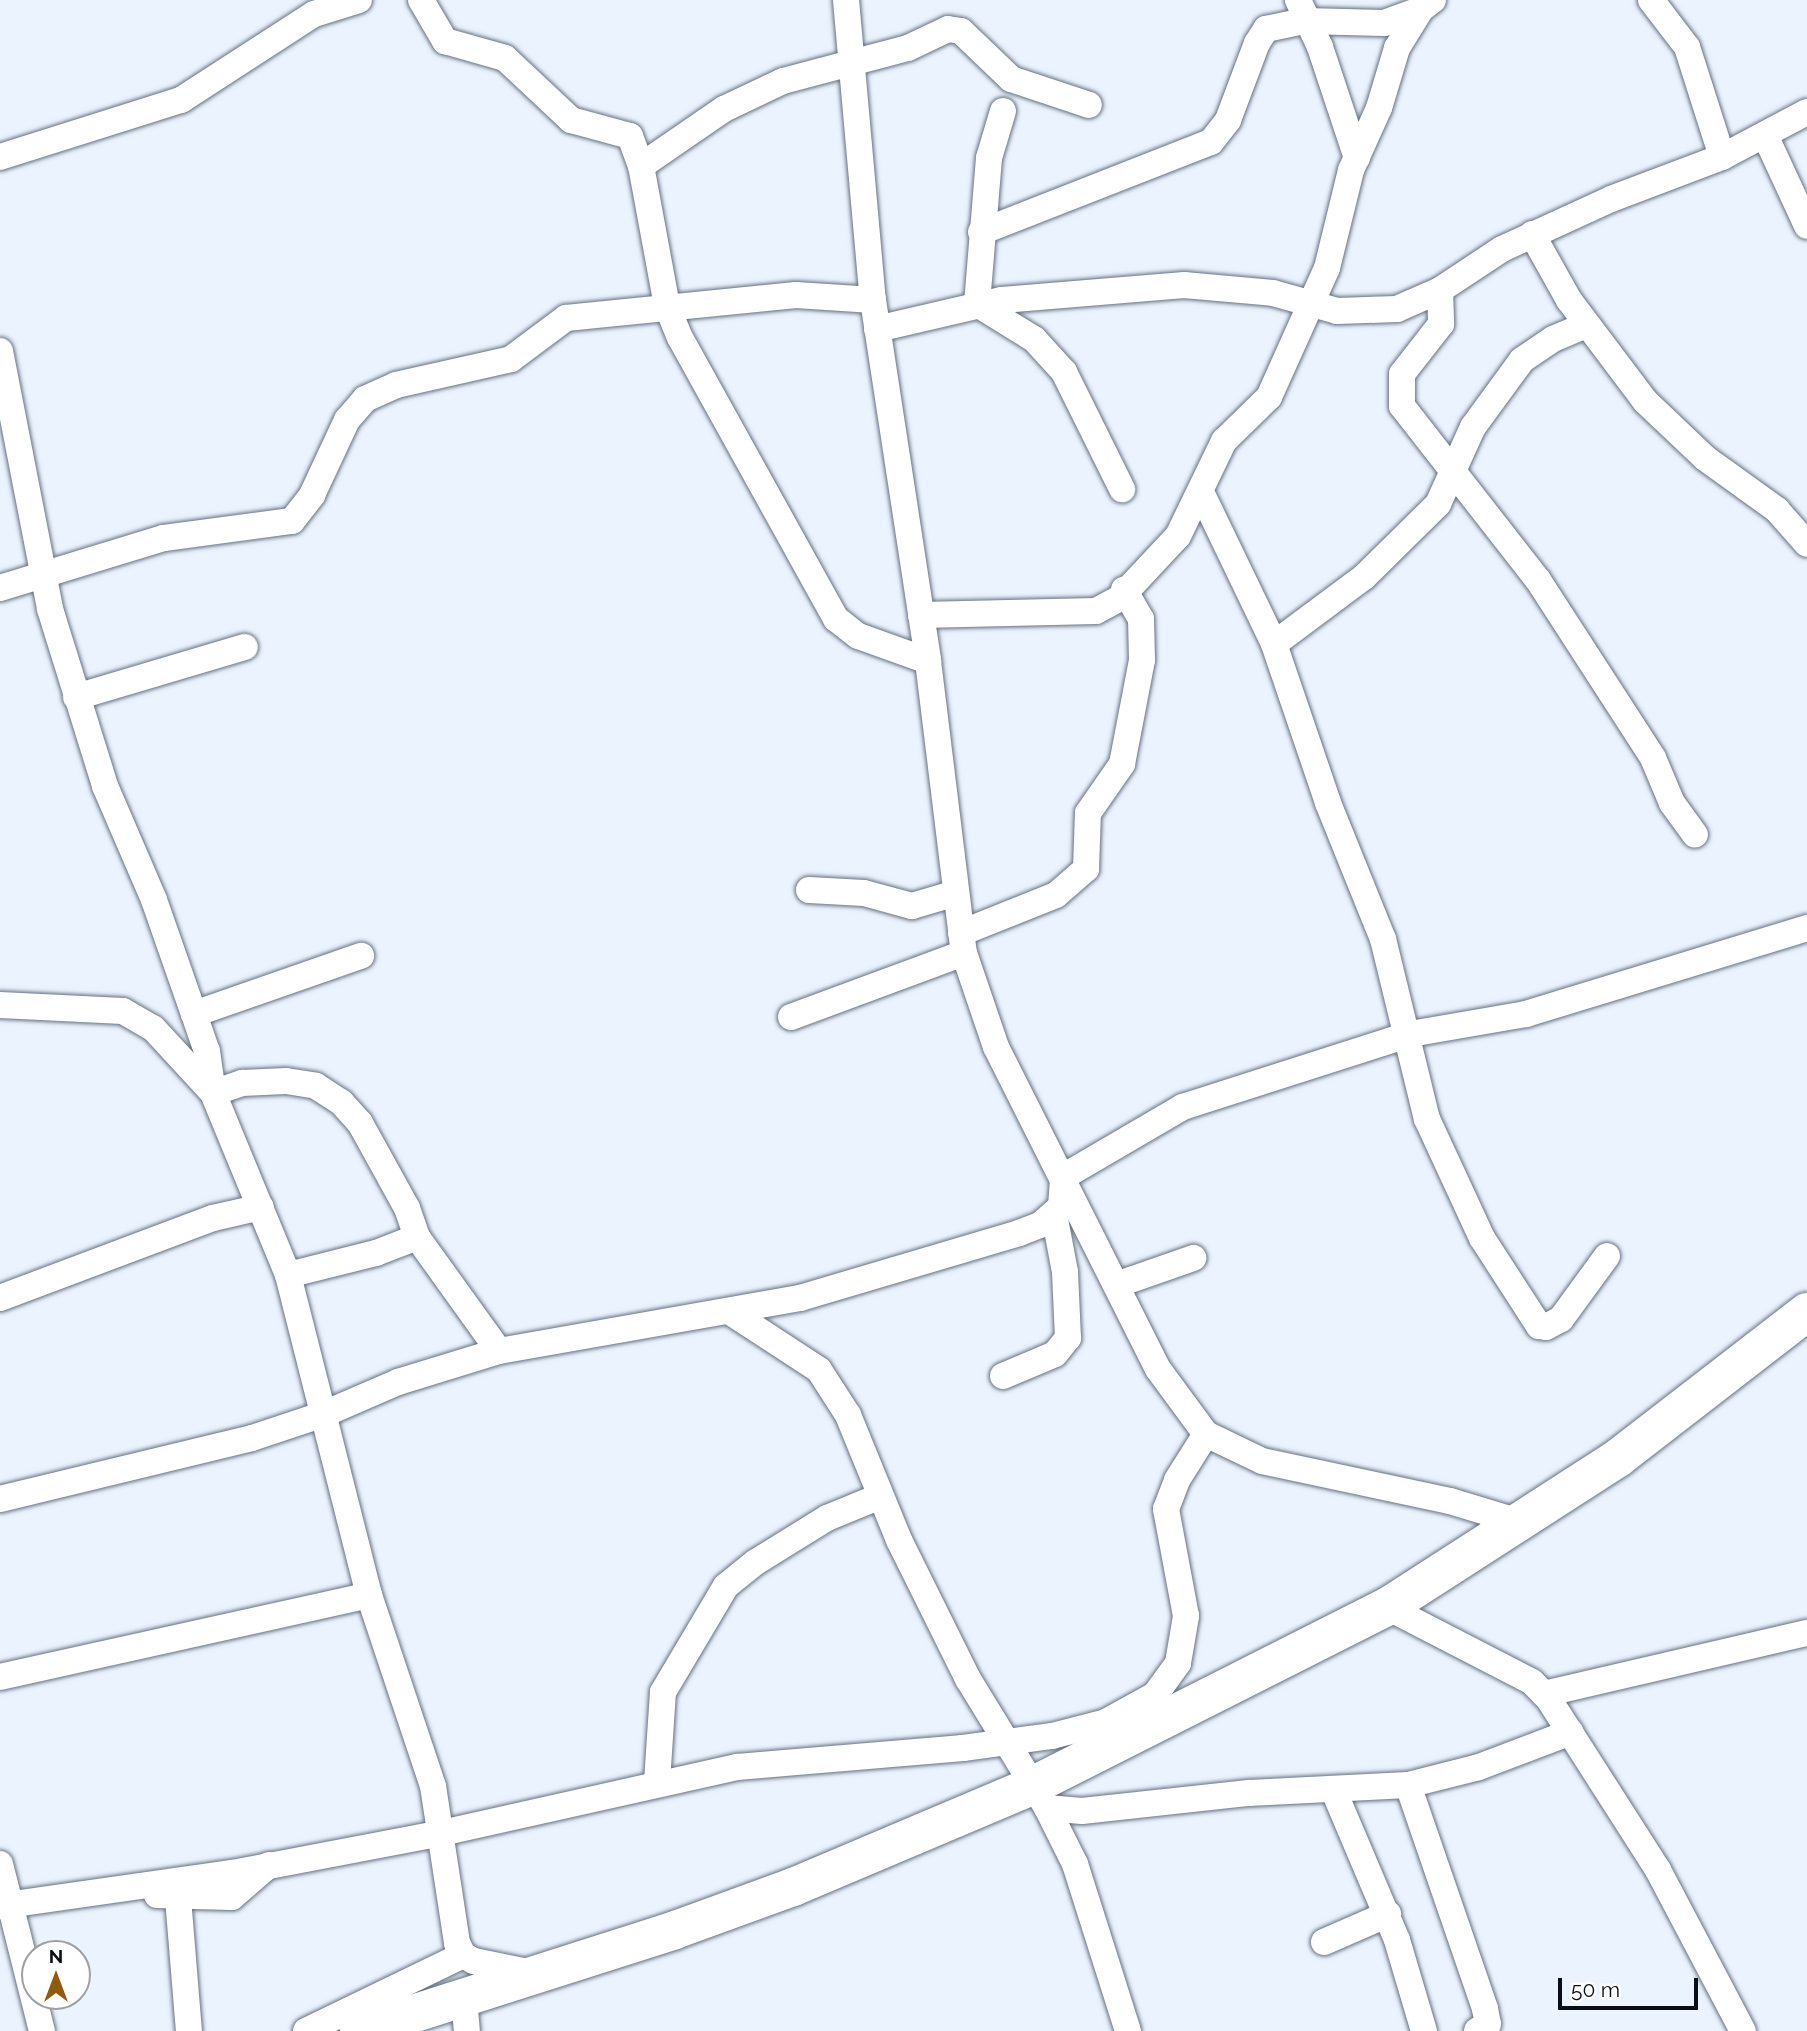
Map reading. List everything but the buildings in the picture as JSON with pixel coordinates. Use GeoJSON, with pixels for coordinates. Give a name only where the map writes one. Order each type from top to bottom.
{"type":"FeatureCollection","features":[{"type":"Feature","properties":{"kind":"highway"},"geometry":{"type":"LineString","coordinates":[[359,2031],[466,2015],[535,1973],[675,1930],[1039,1797],[1387,1607],[1516,1521],[1618,1458],[1807,1312]]}},
{"type":"Feature","properties":{"kind":"street"},"geometry":{"type":"LineString","coordinates":[[0,157],[181,100],[314,15],[359,0]]}},
{"type":"Feature","properties":{"kind":"street"},"geometry":{"type":"LineString","coordinates":[[421,0],[445,41],[505,58],[571,120],[630,136],[641,166],[667,306],[695,366],[836,619],[858,636],[929,662]]}},
{"type":"Feature","properties":{"kind":"street"},"geometry":{"type":"LineString","coordinates":[[846,0],[854,64],[873,300],[929,662],[962,943],[996,1047],[1168,1386],[1206,1434],[1262,1461],[1450,1502],[1516,1521]]}},
{"type":"Feature","properties":{"kind":"street"},"geometry":{"type":"LineString","coordinates":[[1651,0],[1687,47],[1723,157]]}},
{"type":"Feature","properties":{"kind":"street"},"geometry":{"type":"LineString","coordinates":[[981,232],[1146,167],[1189,155],[1211,142],[1228,120],[1263,32],[1301,11],[1384,23],[1409,17],[1427,4]]}},
{"type":"Feature","properties":{"kind":"street"},"geometry":{"type":"LineString","coordinates":[[921,615],[1091,612],[1119,598],[1124,589],[1178,536],[1224,441],[1269,397],[1332,251],[1357,159],[1383,98],[1397,48],[1427,4]]}},
{"type":"Feature","properties":{"kind":"street"},"geometry":{"type":"LineString","coordinates":[[1301,11],[1320,47],[1357,159]]}},
{"type":"Feature","properties":{"kind":"street"},"geometry":{"type":"LineString","coordinates":[[641,166],[724,108],[801,75],[854,64],[908,48],[955,28],[1011,79],[1089,105]]}},
{"type":"Feature","properties":{"kind":"street"},"geometry":{"type":"LineString","coordinates":[[977,304],[989,158],[1003,111]]}},
{"type":"Feature","properties":{"kind":"street"},"geometry":{"type":"LineString","coordinates":[[877,329],[977,304],[1184,285],[1243,289],[1311,301],[1337,310],[1378,312],[1415,303],[1532,234],[1723,157],[1807,112]]}},
{"type":"Feature","properties":{"kind":"street"},"geometry":{"type":"LineString","coordinates":[[1765,135],[1807,226]]}},
{"type":"Feature","properties":{"kind":"street"},"geometry":{"type":"LineString","coordinates":[[1532,234],[1586,325],[1662,418],[1705,458],[1777,510],[1807,544]]}},
{"type":"Feature","properties":{"kind":"street"},"geometry":{"type":"LineString","coordinates":[[1440,289],[1441,324],[1402,374],[1400,393],[1406,413],[1543,588],[1653,758],[1672,803],[1695,835]]}},
{"type":"Feature","properties":{"kind":"street"},"geometry":{"type":"LineString","coordinates":[[0,588],[41,572],[164,538],[287,523],[312,495],[353,412],[375,393],[429,376],[482,369],[511,359],[566,318],[596,318],[667,306],[796,295],[873,300]]}},
{"type":"Feature","properties":{"kind":"street"},"geometry":{"type":"LineString","coordinates":[[977,304],[1034,340],[1064,372],[1122,489]]}},
{"type":"Feature","properties":{"kind":"street"},"geometry":{"type":"LineString","coordinates":[[1274,644],[1364,577],[1438,503],[1474,427],[1515,368],[1534,350],[1586,325]]}},
{"type":"Feature","properties":{"kind":"street"},"geometry":{"type":"LineString","coordinates":[[0,351],[41,572],[76,697],[105,786],[154,900],[194,1014],[213,1093],[288,1275],[369,1595],[433,1786],[437,1834],[463,1955]]}},
{"type":"Feature","properties":{"kind":"street"},"geometry":{"type":"LineString","coordinates":[[1201,492],[1274,644],[1328,803],[1383,939],[1410,1034],[1420,1091],[1440,1150],[1482,1238],[1539,1326],[1554,1326],[1562,1319],[1607,1256]]}},
{"type":"Feature","properties":{"kind":"street"},"geometry":{"type":"LineString","coordinates":[[791,1017],[962,943],[1056,895],[1086,869],[1088,813],[1122,764],[1142,660],[1141,619],[1124,589]]}},
{"type":"Feature","properties":{"kind":"street"},"geometry":{"type":"LineString","coordinates":[[76,697],[245,647]]}},
{"type":"Feature","properties":{"kind":"street"},"geometry":{"type":"LineString","coordinates":[[809,890],[864,893],[912,906],[956,893]]}},
{"type":"Feature","properties":{"kind":"street"},"geometry":{"type":"LineString","coordinates":[[1063,1177],[1183,1107],[1410,1034],[1526,1014],[1807,928]]}},
{"type":"Feature","properties":{"kind":"street"},"geometry":{"type":"LineString","coordinates":[[194,1014],[360,956]]}},
{"type":"Feature","properties":{"kind":"street"},"geometry":{"type":"LineString","coordinates":[[0,1006],[133,1014],[169,1043],[213,1093]]}},
{"type":"Feature","properties":{"kind":"street"},"geometry":{"type":"LineString","coordinates":[[213,1093],[242,1083],[286,1080],[316,1086],[341,1102],[360,1123],[407,1208],[417,1237],[499,1351]]}},
{"type":"Feature","properties":{"kind":"street"},"geometry":{"type":"LineString","coordinates":[[0,1499],[145,1467],[324,1414],[398,1382],[499,1351],[732,1313],[800,1298],[1019,1233],[1054,1214],[1061,1207],[1063,1177]]}},
{"type":"Feature","properties":{"kind":"street"},"geometry":{"type":"LineString","coordinates":[[0,1298],[213,1218],[261,1207]]}},
{"type":"Feature","properties":{"kind":"street"},"geometry":{"type":"LineString","coordinates":[[1003,1376],[1055,1354],[1068,1338],[1065,1272],[1054,1214]]}},
{"type":"Feature","properties":{"kind":"street"},"geometry":{"type":"LineString","coordinates":[[288,1275],[417,1237]]}},
{"type":"Feature","properties":{"kind":"street"},"geometry":{"type":"LineString","coordinates":[[1116,1285],[1193,1258]]}},
{"type":"Feature","properties":{"kind":"street"},"geometry":{"type":"LineString","coordinates":[[732,1313],[819,1370],[848,1415],[881,1496],[968,1679],[1039,1797],[1075,1864],[1128,2031]]}},
{"type":"Feature","properties":{"kind":"street"},"geometry":{"type":"LineString","coordinates":[[6,1905],[116,1893],[437,1834],[657,1782],[801,1759],[1006,1742],[1106,1722],[1143,1704],[1170,1679],[1186,1616],[1167,1500],[1206,1434]]}},
{"type":"Feature","properties":{"kind":"street"},"geometry":{"type":"LineString","coordinates":[[657,1782],[663,1692],[726,1586],[756,1562],[827,1518],[881,1496]]}},
{"type":"Feature","properties":{"kind":"street"},"geometry":{"type":"LineString","coordinates":[[0,1677],[369,1595]]}},
{"type":"Feature","properties":{"kind":"street"},"geometry":{"type":"LineString","coordinates":[[1387,1607],[1532,1682],[1544,1694],[1571,1731],[1658,1870],[1743,2031]]}},
{"type":"Feature","properties":{"kind":"street"},"geometry":{"type":"LineString","coordinates":[[1544,1694],[1807,1633]]}},
{"type":"Feature","properties":{"kind":"street"},"geometry":{"type":"LineString","coordinates":[[1039,1797],[1082,1811],[1408,1785],[1479,1767],[1571,1731]]}},
{"type":"Feature","properties":{"kind":"street"},"geometry":{"type":"LineString","coordinates":[[1408,1785],[1485,2009],[1489,2024],[1477,2031]]}},
{"type":"Feature","properties":{"kind":"street"},"geometry":{"type":"LineString","coordinates":[[1333,1789],[1388,1914],[1424,2031]]}},
{"type":"Feature","properties":{"kind":"street"},"geometry":{"type":"LineString","coordinates":[[0,1864],[6,1905],[42,2031]]}},
{"type":"Feature","properties":{"kind":"street"},"geometry":{"type":"LineString","coordinates":[[116,1893],[178,1898],[232,1897],[268,1865]]}},
{"type":"Feature","properties":{"kind":"street"},"geometry":{"type":"LineString","coordinates":[[178,1898],[189,2031]]}},
{"type":"Feature","properties":{"kind":"street"},"geometry":{"type":"LineString","coordinates":[[1324,1942],[1388,1914]]}},
{"type":"Feature","properties":{"kind":"street"},"geometry":{"type":"LineString","coordinates":[[306,2031],[463,1955],[484,1964],[535,1973]]}}]}
